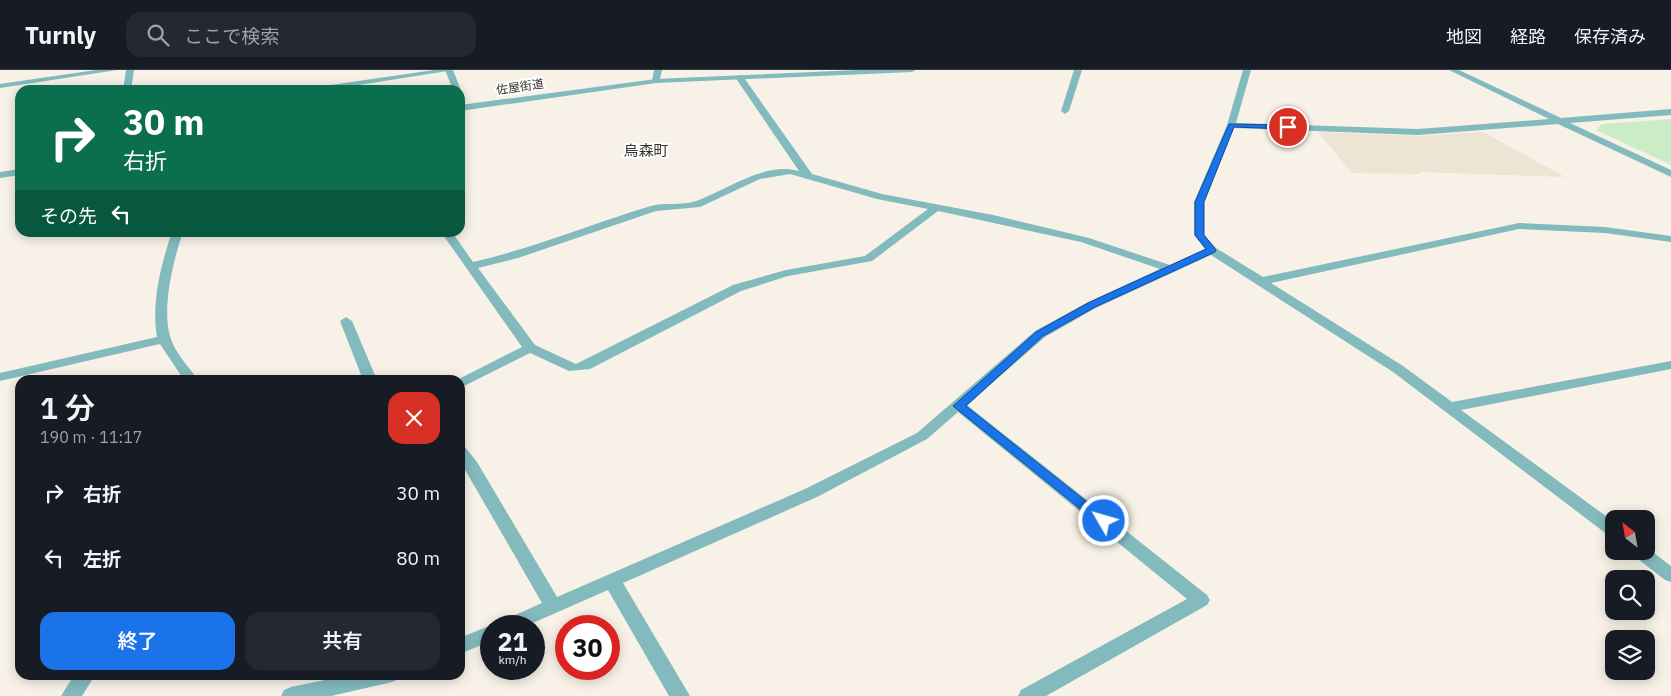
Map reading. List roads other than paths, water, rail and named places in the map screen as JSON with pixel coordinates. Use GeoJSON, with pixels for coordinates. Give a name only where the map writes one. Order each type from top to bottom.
{"type":"FeatureCollection","features":[{"type":"Feature","properties":{"kind":"street"},"geometry":{"type":"LineString","coordinates":[[0,86],[114,70]]}},
{"type":"Feature","properties":{"kind":"street"},"geometry":{"type":"LineString","coordinates":[[128,85],[130,70]]}},
{"type":"Feature","properties":{"kind":"street"},"geometry":{"type":"LineString","coordinates":[[345,85],[449,70],[454,85]]}},
{"type":"Feature","properties":{"kind":"street"},"geometry":{"type":"LineString","coordinates":[[656,81],[658,70]]}},
{"type":"Feature","properties":{"kind":"street","name":"佐屋街道"},"geometry":{"type":"LineString","coordinates":[[465,105],[656,81],[912,70]]}},
{"type":"Feature","properties":{"kind":"street"},"geometry":{"type":"LineString","coordinates":[[1065,111],[1078,70]]}},
{"type":"Feature","properties":{"kind":"street"},"geometry":{"type":"LineString","coordinates":[[1247,70],[1232,125],[1200,202],[1199,235],[1212,250],[1398,369],[1605,524]]}},
{"type":"Feature","properties":{"kind":"street"},"geometry":{"type":"LineString","coordinates":[[1453,70],[1671,174]]}},
{"type":"Feature","properties":{"kind":"street"},"geometry":{"type":"LineString","coordinates":[[739,77],[808,176]]}},
{"type":"Feature","properties":{"kind":"street"},"geometry":{"type":"LineString","coordinates":[[1232,125],[1418,132],[1671,112]]}},
{"type":"Feature","properties":{"kind":"street"},"geometry":{"type":"LineString","coordinates":[[469,266],[514,256],[655,208],[696,205],[757,177],[773,173],[790,172],[881,197],[993,218],[1085,240],[1168,268]]}},
{"type":"Feature","properties":{"kind":"street"},"geometry":{"type":"LineString","coordinates":[[0,175],[15,173]]}},
{"type":"Feature","properties":{"kind":"street"},"geometry":{"type":"LineString","coordinates":[[449,237],[530,348],[574,368],[586,366],[737,288],[786,273],[868,259],[937,207]]}},
{"type":"Feature","properties":{"kind":"street"},"geometry":{"type":"LineString","coordinates":[[1262,281],[1519,226],[1605,230],[1671,240]]}},
{"type":"Feature","properties":{"kind":"street"},"geometry":{"type":"LineString","coordinates":[[176,237],[171,248],[160,322],[164,339],[187,375]]}},
{"type":"Feature","properties":{"kind":"street"},"geometry":{"type":"LineString","coordinates":[[535,615],[811,493],[922,436],[959,406],[1040,334],[1092,305],[1168,268],[1212,250]]}},
{"type":"Feature","properties":{"kind":"street"},"geometry":{"type":"LineString","coordinates":[[346,321],[368,375]]}},
{"type":"Feature","properties":{"kind":"street"},"geometry":{"type":"LineString","coordinates":[[0,377],[164,339]]}},
{"type":"Feature","properties":{"kind":"street"},"geometry":{"type":"LineString","coordinates":[[465,381],[530,348]]}},
{"type":"Feature","properties":{"kind":"street"},"geometry":{"type":"LineString","coordinates":[[1451,407],[1671,365]]}},
{"type":"Feature","properties":{"kind":"street"},"geometry":{"type":"LineString","coordinates":[[959,406],[1202,600],[1028,696]]}},
{"type":"Feature","properties":{"kind":"street"},"geometry":{"type":"LineString","coordinates":[[465,457],[472,466],[554,607]]}},
{"type":"Feature","properties":{"kind":"street"},"geometry":{"type":"LineString","coordinates":[[1652,560],[1671,575]]}},
{"type":"Feature","properties":{"kind":"street"},"geometry":{"type":"LineString","coordinates":[[612,581],[680,696]]}},
{"type":"Feature","properties":{"kind":"street"},"geometry":{"type":"LineString","coordinates":[[465,644],[480,638]]}},
{"type":"Feature","properties":{"kind":"street"},"geometry":{"type":"LineString","coordinates":[[71,696],[81,680]]}},
{"type":"Feature","properties":{"kind":"street"},"geometry":{"type":"LineString","coordinates":[[291,696],[365,680]]}},
{"type":"Feature","properties":{"kind":"district","name":"烏森町"},"geometry":{"type":"Point","coordinates":[646,151]}}]}
